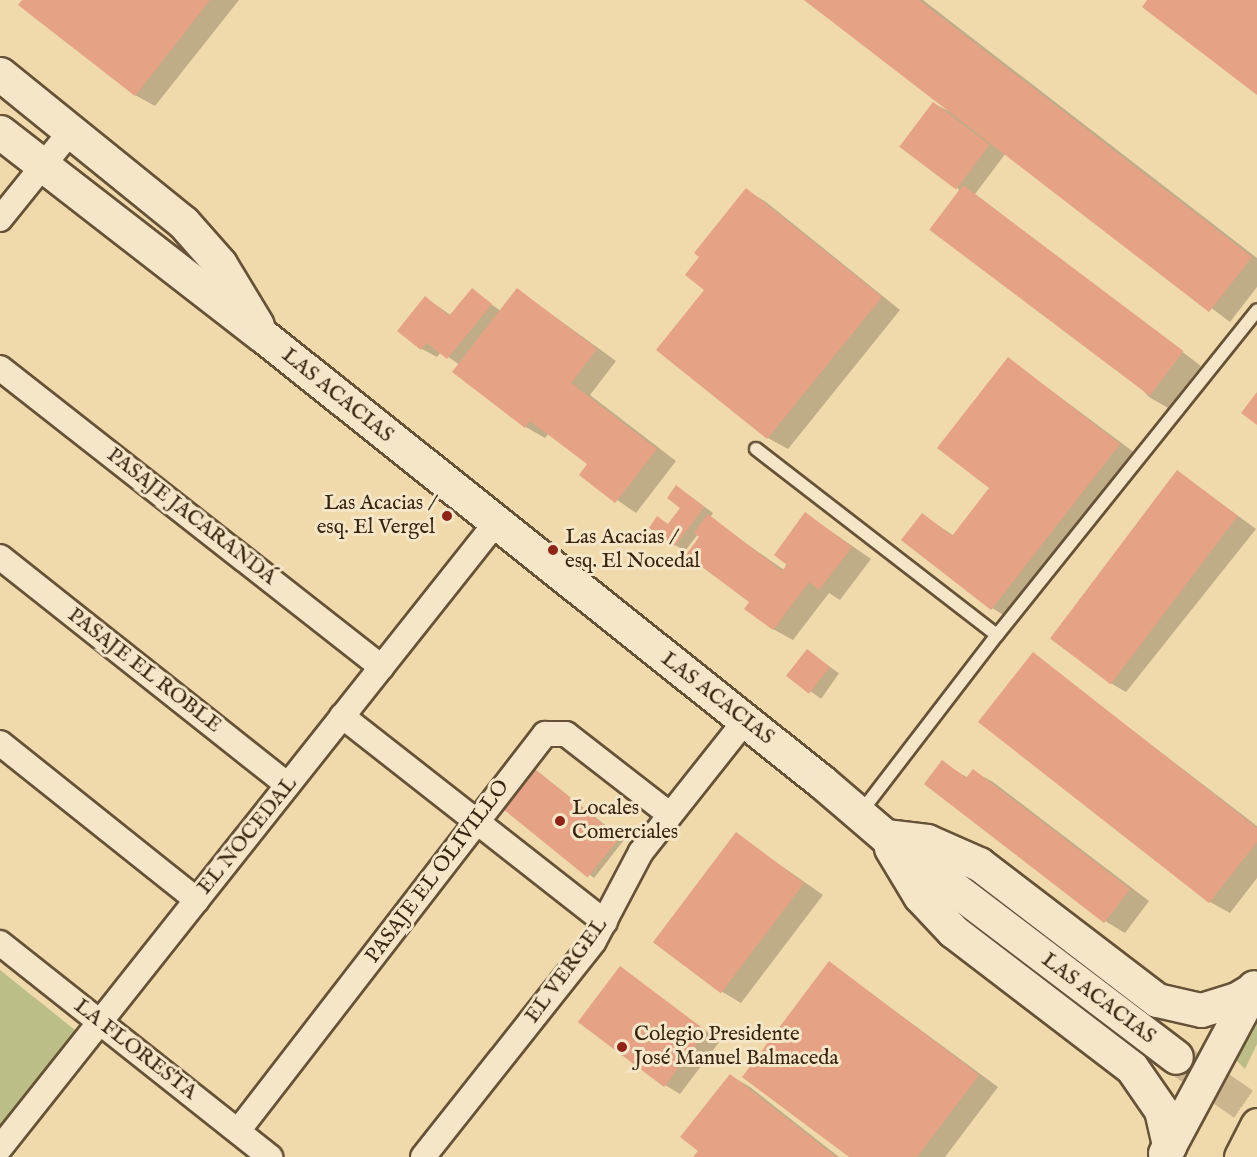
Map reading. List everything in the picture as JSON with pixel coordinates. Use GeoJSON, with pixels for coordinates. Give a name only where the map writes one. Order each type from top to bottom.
{"type":"FeatureCollection","features":[{"type":"Feature","properties":{"kind":"highway"},"geometry":{"type":"LineString","coordinates":[[1241,1157],[1257,1125]]}},
{"type":"Feature","properties":{"kind":"main road","name":"LAS ACACIAS"},"geometry":{"type":"LineString","coordinates":[[0,74],[183,222],[220,264],[262,335]]}},
{"type":"Feature","properties":{"kind":"main road","name":"LAS ACACIAS"},"geometry":{"type":"LineString","coordinates":[[0,132],[262,335],[495,524],[860,813],[885,836],[1176,1057]]}},
{"type":"Feature","properties":{"kind":"main road"},"geometry":{"type":"LineString","coordinates":[[885,836],[927,842],[979,864],[1157,1000],[1202,1010],[1237,999],[1255,985]]}},
{"type":"Feature","properties":{"kind":"main road"},"geometry":{"type":"LineString","coordinates":[[885,836],[906,876],[953,931],[1132,1068],[1161,1110],[1166,1151]]}},
{"type":"Feature","properties":{"kind":"main road"},"geometry":{"type":"LineString","coordinates":[[1166,1151],[1255,985]]}},
{"type":"Feature","properties":{"kind":"street"},"geometry":{"type":"LineString","coordinates":[[0,219],[71,131]]}},
{"type":"Feature","properties":{"kind":"street","name":"PASAJE JACARANDÁ"},"geometry":{"type":"LineString","coordinates":[[0,368],[382,667]]}},
{"type":"Feature","properties":{"kind":"street","name":"EL NOCEDAL"},"geometry":{"type":"LineString","coordinates":[[0,1147],[495,524]]}},
{"type":"Feature","properties":{"kind":"street","name":"PASAJE EL ROBLE"},"geometry":{"type":"LineString","coordinates":[[0,557],[288,785]]}},
{"type":"Feature","properties":{"kind":"street"},"geometry":{"type":"LineString","coordinates":[[342,716],[605,922]]}},
{"type":"Feature","properties":{"kind":"street","name":"EL VERGEL"},"geometry":{"type":"LineString","coordinates":[[423,1157],[605,922],[641,852],[745,721]]}},
{"type":"Feature","properties":{"kind":"street","name":"PASAJE EL OLIVILLO"},"geometry":{"type":"LineString","coordinates":[[238,1131],[539,740],[553,732],[566,734],[669,814]]}},
{"type":"Feature","properties":{"kind":"street"},"geometry":{"type":"LineString","coordinates":[[0,743],[197,900]]}},
{"type":"Feature","properties":{"kind":"street","name":"LA FLORESTA"},"geometry":{"type":"LineString","coordinates":[[0,943],[270,1157]]}},
{"type":"Feature","properties":{"kind":"street"},"geometry":{"type":"LineString","coordinates":[[0,1147],[13,1157]]}},
{"type":"Feature","properties":{"kind":"lane"},"geometry":{"type":"LineString","coordinates":[[860,813],[997,634],[1257,310]]}},
{"type":"Feature","properties":{"kind":"lane"},"geometry":{"type":"LineString","coordinates":[[756,449],[997,634]]}},
{"type":"Feature","properties":{"kind":"green space"},"geometry":{"type":"Polygon","coordinates":[[[0,970],[80,1034],[0,1133],[0,970]]]}},
{"type":"Feature","properties":{"kind":"green space"},"geometry":{"type":"Polygon","coordinates":[[[1257,1014],[1257,1044],[1245,1069],[1235,1059],[1257,1014]]]}},
{"type":"Feature","properties":{"kind":"building"},"geometry":{"type":"Polygon","coordinates":[[[22,0],[210,0],[135,96],[18,5],[22,0]]]}},
{"type":"Feature","properties":{"kind":"building"},"geometry":{"type":"Polygon","coordinates":[[[804,0],[919,0],[1252,257],[1209,312],[804,0]]]}},
{"type":"Feature","properties":{"kind":"building"},"geometry":{"type":"Polygon","coordinates":[[[1147,0],[1257,0],[1257,95],[1142,7],[1147,0]]]}},
{"type":"Feature","properties":{"kind":"building"},"geometry":{"type":"Polygon","coordinates":[[[933,102],[990,145],[956,189],[899,147],[933,102]]]}},
{"type":"Feature","properties":{"kind":"building"},"geometry":{"type":"Polygon","coordinates":[[[963,185],[1183,351],[1150,396],[929,230],[963,185]]]}},
{"type":"Feature","properties":{"kind":"building"},"geometry":{"type":"Polygon","coordinates":[[[746,188],[882,297],[767,439],[656,350],[704,290],[685,275],[699,257],[694,253],[746,188]]]}},
{"type":"Feature","properties":{"kind":"building"},"geometry":{"type":"Polygon","coordinates":[[[472,288],[492,304],[447,359],[427,343],[421,350],[397,331],[425,296],[449,316],[472,288]]]}},
{"type":"Feature","properties":{"kind":"building"},"geometry":{"type":"Polygon","coordinates":[[[517,288],[597,349],[571,383],[657,449],[615,503],[579,475],[587,464],[530,421],[525,428],[452,372],[517,288]]]}},
{"type":"Feature","properties":{"kind":"building"},"geometry":{"type":"Polygon","coordinates":[[[1008,357],[1120,444],[991,610],[901,540],[922,513],[952,536],[989,488],[937,448],[1008,357]]]}},
{"type":"Feature","properties":{"kind":"building"},"geometry":{"type":"Polygon","coordinates":[[[1257,392],[1257,425],[1241,413],[1257,392]]]}},
{"type":"Feature","properties":{"kind":"building"},"geometry":{"type":"Polygon","coordinates":[[[1177,470],[1238,516],[1111,684],[1050,639],[1177,470]]]}},
{"type":"Feature","properties":{"kind":"building"},"geometry":{"type":"Polygon","coordinates":[[[676,485],[704,507],[675,546],[649,528],[657,516],[668,524],[680,508],[667,498],[676,485]]]}},
{"type":"Feature","properties":{"kind":"building"},"geometry":{"type":"Polygon","coordinates":[[[805,512],[852,547],[819,590],[809,582],[773,630],[744,609],[749,602],[686,555],[699,537],[694,533],[708,514],[782,571],[787,565],[774,555],[805,512]]]}},
{"type":"Feature","properties":{"kind":"building"},"geometry":{"type":"Polygon","coordinates":[[[807,649],[830,667],[809,694],[786,676],[807,649]]]}},
{"type":"Feature","properties":{"kind":"building"},"geometry":{"type":"Polygon","coordinates":[[[1033,652],[1257,828],[1257,842],[1209,903],[978,722],[1033,652]]]}},
{"type":"Feature","properties":{"kind":"building"},"geometry":{"type":"Polygon","coordinates":[[[942,760],[966,778],[973,769],[1130,889],[1104,923],[924,784],[942,760]]]}},
{"type":"Feature","properties":{"kind":"building","name":"Locales Comerciales"},"geometry":{"type":"Polygon","coordinates":[[[531,766],[620,838],[587,877],[499,806],[531,766]]]}},
{"type":"Feature","properties":{"kind":"building"},"geometry":{"type":"Polygon","coordinates":[[[736,832],[804,883],[721,993],[653,942],[736,832]]]}},
{"type":"Feature","properties":{"kind":"building"},"geometry":{"type":"Polygon","coordinates":[[[829,961],[979,1075],[917,1157],[849,1157],[742,1077],[829,961]]]}},
{"type":"Feature","properties":{"kind":"building"},"geometry":{"type":"Polygon","coordinates":[[[620,966],[706,1031],[664,1087],[578,1022],[620,966]]]}},
{"type":"Feature","properties":{"kind":"building"},"geometry":{"type":"Polygon","coordinates":[[[730,1074],[836,1157],[693,1157],[698,1151],[680,1137],[730,1074]]]}},
{"type":"Feature","properties":{"kind":"tunnel"},"geometry":{"type":"LineString","coordinates":[[1176,1057],[1257,1113]]}},
{"type":"Feature","properties":{"kind":"place","name":"Las Acacias / esq. El Vergel"},"geometry":{"type":"Point","coordinates":[447,516]}},
{"type":"Feature","properties":{"kind":"place","name":"Las Acacias / esq. El Nocedal"},"geometry":{"type":"Point","coordinates":[553,550]}},
{"type":"Feature","properties":{"kind":"place","name":"Locales Comerciales"},"geometry":{"type":"Point","coordinates":[560,821]}},
{"type":"Feature","properties":{"kind":"place","name":"Colegio Presidente José Manuel Balmaceda"},"geometry":{"type":"Point","coordinates":[622,1047]}}]}
